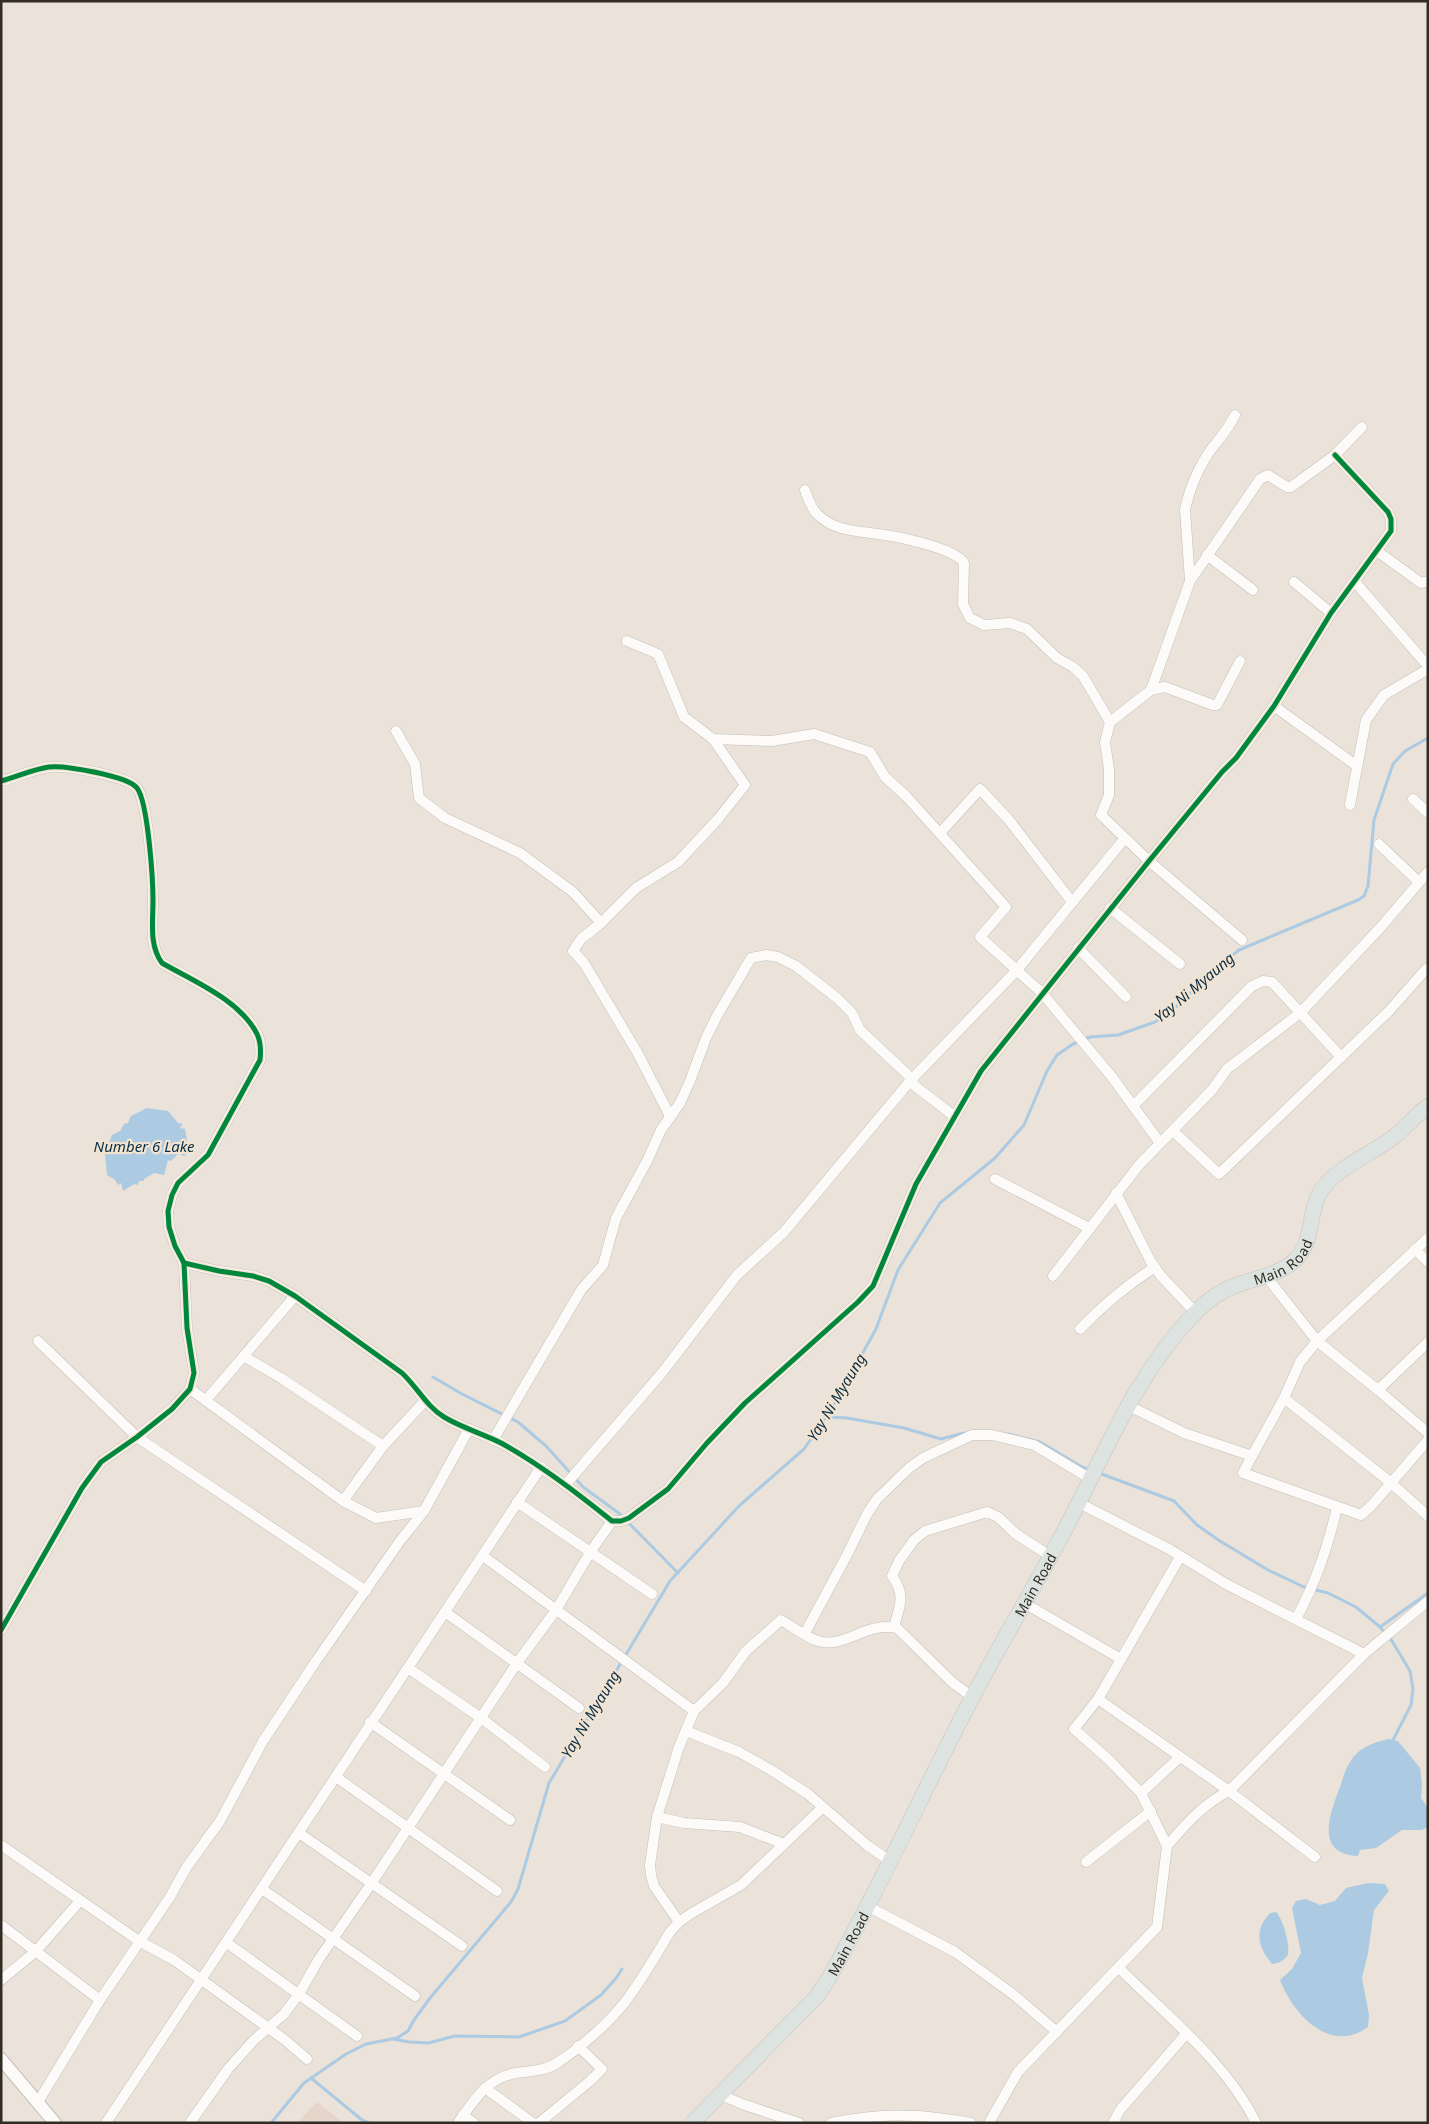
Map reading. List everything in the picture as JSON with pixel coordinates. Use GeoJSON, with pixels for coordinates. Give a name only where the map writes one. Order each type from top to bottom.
{"type":"FeatureCollection","features":[{"type":"Feature","properties":{"kind":"main road","name":"Main Road"},"geometry":{"type":"LineString","coordinates":[[692,2123],[817,1996],[840,1958],[867,1906],[972,1697],[1079,1504],[1127,1405],[1140,1382],[1170,1340],[1195,1312],[1222,1291],[1266,1276],[1295,1260],[1304,1249],[1316,1202],[1321,1191],[1330,1180],[1395,1136],[1428,1106]]}},
{"type":"Feature","properties":{"kind":"street"},"geometry":{"type":"LineString","coordinates":[[1190,582],[1184,509],[1187,498],[1206,457],[1228,431],[1235,415]]}},
{"type":"Feature","properties":{"kind":"street"},"geometry":{"type":"LineString","coordinates":[[1151,690],[1190,582],[1207,555],[1264,476],[1268,475],[1286,487],[1291,487],[1335,455],[1362,427]]}},
{"type":"Feature","properties":{"kind":"street"},"geometry":{"type":"LineString","coordinates":[[184,1263],[253,1276],[295,1296],[402,1373],[416,1387],[425,1401],[443,1417],[493,1440],[541,1468],[566,1484],[612,1521],[630,1518],[680,1478],[707,1443],[745,1404],[858,1302],[873,1286],[916,1184],[981,1071],[1110,908],[1222,772],[1236,758],[1274,706],[1330,613],[1355,582],[1391,531],[1391,519],[1388,512],[1335,455]]}},
{"type":"Feature","properties":{"kind":"street"},"geometry":{"type":"LineString","coordinates":[[805,490],[816,513],[837,527],[850,531],[880,534],[939,548],[957,555],[964,563],[964,604],[970,618],[984,625],[1010,623],[1027,629],[1057,658],[1074,666],[1083,676],[1110,722]]}},
{"type":"Feature","properties":{"kind":"street"},"geometry":{"type":"LineString","coordinates":[[1377,551],[1421,582],[1428,581]]}},
{"type":"Feature","properties":{"kind":"street"},"geometry":{"type":"LineString","coordinates":[[1207,555],[1254,590]]}},
{"type":"Feature","properties":{"kind":"street"},"geometry":{"type":"LineString","coordinates":[[1294,582],[1330,613]]}},
{"type":"Feature","properties":{"kind":"street"},"geometry":{"type":"LineString","coordinates":[[1350,805],[1366,720],[1384,695],[1428,667],[1355,582]]}},
{"type":"Feature","properties":{"kind":"street"},"geometry":{"type":"LineString","coordinates":[[627,641],[658,654],[684,717],[713,739],[745,785],[718,819],[678,862],[636,888],[601,923],[581,939],[573,951],[584,963],[613,1011],[670,1116]]}},
{"type":"Feature","properties":{"kind":"street"},"geometry":{"type":"LineString","coordinates":[[1240,660],[1217,705],[1171,688],[1151,690],[1110,722],[1105,742],[1110,769],[1109,795],[1101,815],[1149,861],[1242,940]]}},
{"type":"Feature","properties":{"kind":"street"},"geometry":{"type":"LineString","coordinates":[[1274,706],[1357,766]]}},
{"type":"Feature","properties":{"kind":"street"},"geometry":{"type":"LineString","coordinates":[[396,731],[415,764],[419,798],[445,818],[520,853],[573,892],[601,923]]}},
{"type":"Feature","properties":{"kind":"street"},"geometry":{"type":"LineString","coordinates":[[713,739],[772,741],[814,734],[870,752],[885,777],[940,833],[1006,907],[980,937],[1042,993],[1085,1042],[1160,1143]]}},
{"type":"Feature","properties":{"kind":"street"},"geometry":{"type":"LineString","coordinates":[[1,781],[44,768],[61,766],[124,780],[136,786],[144,808],[153,883],[153,940],[157,957],[162,963],[222,997],[245,1017],[257,1034],[261,1048],[260,1060],[208,1155],[178,1183],[172,1195],[168,1211],[169,1227],[175,1246],[184,1263],[187,1328],[194,1372],[190,1389],[172,1409],[137,1437],[101,1462],[82,1488],[1,1630]]}},
{"type":"Feature","properties":{"kind":"street"},"geometry":{"type":"LineString","coordinates":[[940,833],[980,789],[1009,820],[1072,902]]}},
{"type":"Feature","properties":{"kind":"street"},"geometry":{"type":"LineString","coordinates":[[1413,799],[1428,813]]}},
{"type":"Feature","properties":{"kind":"street"},"geometry":{"type":"LineString","coordinates":[[566,1484],[661,1374],[737,1275],[784,1232],[911,1080],[1016,971],[1125,838]]}},
{"type":"Feature","properties":{"kind":"street"},"geometry":{"type":"LineString","coordinates":[[1379,844],[1420,882]]}},
{"type":"Feature","properties":{"kind":"street"},"geometry":{"type":"LineString","coordinates":[[1053,1276],[1116,1193],[1160,1143],[1212,1090],[1227,1069],[1300,1013],[1380,928],[1428,872]]}},
{"type":"Feature","properties":{"kind":"street"},"geometry":{"type":"LineString","coordinates":[[1110,908],[1180,964]]}},
{"type":"Feature","properties":{"kind":"street"},"geometry":{"type":"LineString","coordinates":[[1078,948],[1126,998]]}},
{"type":"Feature","properties":{"kind":"street"},"geometry":{"type":"LineString","coordinates":[[493,1440],[581,1290],[603,1265],[616,1218],[661,1130],[690,1081],[706,1038],[718,1014],[751,958],[758,955],[778,957],[796,966],[837,998],[852,1013],[860,1030],[907,1074],[915,1086],[954,1116]]}},
{"type":"Feature","properties":{"kind":"street"},"geometry":{"type":"LineString","coordinates":[[1173,1131],[1219,1174],[1389,1011],[1426,969]]}},
{"type":"Feature","properties":{"kind":"street"},"geometry":{"type":"LineString","coordinates":[[1133,1106],[1252,986],[1263,981],[1272,982],[1341,1057]]}},
{"type":"Feature","properties":{"kind":"street"},"geometry":{"type":"LineString","coordinates":[[995,1179],[1089,1228]]}},
{"type":"Feature","properties":{"kind":"street"},"geometry":{"type":"LineString","coordinates":[[1116,1193],[1155,1267],[1195,1312]]}},
{"type":"Feature","properties":{"kind":"street"},"geometry":{"type":"LineString","coordinates":[[1428,1238],[1317,1341],[1300,1362],[1284,1398],[1243,1473],[1361,1516],[1428,1440]]}},
{"type":"Feature","properties":{"kind":"street"},"geometry":{"type":"LineString","coordinates":[[1416,1250],[1428,1262]]}},
{"type":"Feature","properties":{"kind":"street"},"geometry":{"type":"LineString","coordinates":[[1080,1329],[1104,1304],[1155,1267]]}},
{"type":"Feature","properties":{"kind":"street"},"geometry":{"type":"LineString","coordinates":[[1266,1276],[1317,1341],[1428,1433]]}},
{"type":"Feature","properties":{"kind":"street"},"geometry":{"type":"LineString","coordinates":[[206,1400],[245,1357],[295,1296]]}},
{"type":"Feature","properties":{"kind":"street"},"geometry":{"type":"LineString","coordinates":[[38,1341],[137,1437],[366,1591]]}},
{"type":"Feature","properties":{"kind":"street"},"geometry":{"type":"LineString","coordinates":[[1378,1390],[1428,1342]]}},
{"type":"Feature","properties":{"kind":"street"},"geometry":{"type":"LineString","coordinates":[[245,1357],[281,1378],[383,1446]]}},
{"type":"Feature","properties":{"kind":"street"},"geometry":{"type":"LineString","coordinates":[[190,1389],[343,1501],[376,1518],[424,1510]]}},
{"type":"Feature","properties":{"kind":"street"},"geometry":{"type":"LineString","coordinates":[[1284,1398],[1390,1482],[1428,1516]]}},
{"type":"Feature","properties":{"kind":"street"},"geometry":{"type":"LineString","coordinates":[[343,1501],[383,1446],[425,1401]]}},
{"type":"Feature","properties":{"kind":"street"},"geometry":{"type":"LineString","coordinates":[[1127,1405],[1184,1434],[1252,1456]]}},
{"type":"Feature","properties":{"kind":"street"},"geometry":{"type":"LineString","coordinates":[[38,2102],[100,2000],[170,1898],[186,1868],[220,1821],[263,1741],[316,1661],[424,1510],[469,1429]]}},
{"type":"Feature","properties":{"kind":"street"},"geometry":{"type":"LineString","coordinates":[[805,1633],[867,1514],[877,1499],[909,1468],[923,1458],[972,1435],[992,1435],[1034,1445],[1090,1478]]}},
{"type":"Feature","properties":{"kind":"street"},"geometry":{"type":"LineString","coordinates":[[106,2123],[227,1943],[370,1722],[541,1468]]}},
{"type":"Feature","properties":{"kind":"street"},"geometry":{"type":"LineString","coordinates":[[517,1502],[652,1594]]}},
{"type":"Feature","properties":{"kind":"street"},"geometry":{"type":"LineString","coordinates":[[1079,1504],[1180,1557],[1226,1584],[1364,1654]]}},
{"type":"Feature","properties":{"kind":"street"},"geometry":{"type":"LineString","coordinates":[[1296,1619],[1312,1588],[1325,1555],[1337,1508]]}},
{"type":"Feature","properties":{"kind":"street"},"geometry":{"type":"LineString","coordinates":[[894,1627],[902,1594],[892,1576],[899,1561],[914,1540],[930,1529],[986,1512],[992,1514],[1016,1534],[1050,1556]]}},
{"type":"Feature","properties":{"kind":"street"},"geometry":{"type":"LineString","coordinates":[[190,2123],[228,2070],[254,2040],[284,2014],[299,1994],[517,1663],[556,1610],[590,1551],[612,1521]]}},
{"type":"Feature","properties":{"kind":"street"},"geometry":{"type":"LineString","coordinates":[[483,1556],[694,1711]]}},
{"type":"Feature","properties":{"kind":"street"},"geometry":{"type":"LineString","coordinates":[[1168,1846],[1141,1793],[1108,1759],[1074,1729],[1098,1699],[1180,1557]]}},
{"type":"Feature","properties":{"kind":"street"},"geometry":{"type":"LineString","coordinates":[[989,2123],[1018,2072],[1156,1927],[1168,1846],[1190,1820],[1208,1803],[1229,1792],[1364,1654],[1428,1601]]}},
{"type":"Feature","properties":{"kind":"street"},"geometry":{"type":"LineString","coordinates":[[1024,1603],[1121,1660]]}},
{"type":"Feature","properties":{"kind":"street"},"geometry":{"type":"LineString","coordinates":[[445,1612],[579,1708]]}},
{"type":"Feature","properties":{"kind":"street"},"geometry":{"type":"LineString","coordinates":[[679,1922],[654,1886],[651,1875],[657,1817],[679,1747],[694,1711],[723,1683],[746,1651],[781,1620],[818,1641],[834,1642],[873,1627],[897,1628],[952,1682],[972,1697]]}},
{"type":"Feature","properties":{"kind":"street"},"geometry":{"type":"LineString","coordinates":[[408,1668],[481,1718],[545,1767]]}},
{"type":"Feature","properties":{"kind":"street"},"geometry":{"type":"LineString","coordinates":[[1098,1699],[1229,1792],[1315,1857]]}},
{"type":"Feature","properties":{"kind":"street"},"geometry":{"type":"LineString","coordinates":[[370,1722],[510,1820]]}},
{"type":"Feature","properties":{"kind":"street"},"geometry":{"type":"LineString","coordinates":[[686,1731],[739,1752],[771,1770],[808,1794],[868,1846],[890,1861]]}},
{"type":"Feature","properties":{"kind":"street"},"geometry":{"type":"LineString","coordinates":[[1141,1793],[1180,1757]]}},
{"type":"Feature","properties":{"kind":"street"},"geometry":{"type":"LineString","coordinates":[[336,1777],[497,1891]]}},
{"type":"Feature","properties":{"kind":"street"},"geometry":{"type":"LineString","coordinates":[[474,2123],[460,2119],[471,2102],[485,2088],[500,2077],[538,2070],[556,2063],[599,2029],[624,2003],[670,1932],[679,1922],[741,1885],[822,1808]]}},
{"type":"Feature","properties":{"kind":"street"},"geometry":{"type":"LineString","coordinates":[[1086,1862],[1151,1811]]}},
{"type":"Feature","properties":{"kind":"street"},"geometry":{"type":"LineString","coordinates":[[657,1817],[684,1823],[740,1827],[784,1844]]}},
{"type":"Feature","properties":{"kind":"street"},"geometry":{"type":"LineString","coordinates":[[299,1833],[462,1946]]}},
{"type":"Feature","properties":{"kind":"street"},"geometry":{"type":"LineString","coordinates":[[1,1845],[139,1941],[174,1960],[269,2028],[307,2059]]}},
{"type":"Feature","properties":{"kind":"street"},"geometry":{"type":"LineString","coordinates":[[262,1888],[415,1996]]}},
{"type":"Feature","properties":{"kind":"street"},"geometry":{"type":"LineString","coordinates":[[1,1980],[35,1952],[80,1901]]}},
{"type":"Feature","properties":{"kind":"street"},"geometry":{"type":"LineString","coordinates":[[867,1906],[956,1952],[1014,1994],[1057,2032]]}},
{"type":"Feature","properties":{"kind":"street"},"geometry":{"type":"LineString","coordinates":[[1,1925],[100,2000]]}},
{"type":"Feature","properties":{"kind":"street"},"geometry":{"type":"LineString","coordinates":[[227,1943],[357,2036]]}},
{"type":"Feature","properties":{"kind":"street"},"geometry":{"type":"LineString","coordinates":[[1119,1968],[1186,2034],[1236,2087],[1256,2123]]}},
{"type":"Feature","properties":{"kind":"street"},"geometry":{"type":"LineString","coordinates":[[1112,2123],[1120,2110],[1186,2034]]}},
{"type":"Feature","properties":{"kind":"street"},"geometry":{"type":"LineString","coordinates":[[539,2123],[602,2069],[578,2046]]}},
{"type":"Feature","properties":{"kind":"street"},"geometry":{"type":"LineString","coordinates":[[1,2058],[55,2123]]}},
{"type":"Feature","properties":{"kind":"street"},"geometry":{"type":"LineString","coordinates":[[485,2088],[533,2123]]}},
{"type":"Feature","properties":{"kind":"street"},"geometry":{"type":"LineString","coordinates":[[719,2094],[742,2104],[799,2123]]}},
{"type":"Feature","properties":{"kind":"street"},"geometry":{"type":"LineString","coordinates":[[831,2123],[888,2115],[917,2116],[942,2121],[971,2123]]}},
{"type":"Feature","properties":{"kind":"shaded area"},"geometry":{"type":"Polygon","coordinates":[[[317,2102],[344,2123],[297,2123],[317,2102]]]}},
{"type":"Feature","properties":{"kind":"water","name":"Number 6 Lake"},"geometry":{"type":"Polygon","coordinates":[[[147,1108],[168,1111],[178,1123],[183,1124],[180,1128],[185,1129],[189,1153],[184,1156],[178,1154],[171,1161],[168,1160],[164,1175],[154,1173],[144,1179],[144,1181],[139,1181],[138,1185],[134,1184],[123,1191],[121,1183],[118,1185],[115,1180],[107,1175],[105,1154],[112,1135],[120,1131],[124,1124],[128,1123],[131,1116],[147,1108]]]}},
{"type":"Feature","properties":{"kind":"water"},"geometry":{"type":"Polygon","coordinates":[[[1389,1739],[1398,1741],[1420,1768],[1421,1798],[1428,1808],[1428,1827],[1422,1830],[1402,1830],[1376,1848],[1360,1850],[1358,1856],[1344,1854],[1331,1841],[1329,1831],[1332,1809],[1345,1771],[1353,1757],[1362,1749],[1389,1739]]]}},
{"type":"Feature","properties":{"kind":"water"},"geometry":{"type":"Polygon","coordinates":[[[1368,1883],[1385,1884],[1389,1891],[1374,1910],[1368,1953],[1362,1978],[1369,2015],[1368,2027],[1354,2034],[1340,2036],[1327,2033],[1315,2027],[1304,2017],[1294,2006],[1280,1980],[1292,1969],[1301,1953],[1292,1908],[1296,1901],[1306,1899],[1320,1905],[1335,1901],[1346,1888],[1368,1883]]]}},
{"type":"Feature","properties":{"kind":"water"},"geometry":{"type":"Polygon","coordinates":[[[1276,1912],[1279,1915],[1287,1938],[1288,1954],[1279,1962],[1272,1964],[1263,1951],[1259,1938],[1261,1926],[1265,1919],[1270,1913],[1276,1912]]]}},
{"type":"Feature","properties":{"kind":"waterway","name":"Yay Ni Myaung"},"geometry":{"type":"LineString","coordinates":[[271,2123],[304,2083],[346,2054],[366,2044],[397,2038],[408,2031],[430,1998],[511,1902],[518,1889],[549,1783],[670,1581],[739,1506],[804,1449],[831,1410],[876,1329],[898,1270],[940,1203],[995,1158],[1024,1125],[1047,1071],[1057,1055],[1073,1044],[1090,1037],[1118,1035],[1155,1022],[1181,1003],[1203,979],[1239,950],[1364,896],[1368,886],[1374,820],[1393,764],[1405,751],[1428,738]]}},
{"type":"Feature","properties":{"kind":"waterway"},"geometry":{"type":"LineString","coordinates":[[433,1377],[518,1422],[546,1446],[583,1487],[620,1514],[678,1573]]}},
{"type":"Feature","properties":{"kind":"waterway"},"geometry":{"type":"LineString","coordinates":[[826,1417],[847,1418],[904,1428],[941,1439],[964,1433]]}},
{"type":"Feature","properties":{"kind":"waterway"},"geometry":{"type":"LineString","coordinates":[[1008,1434],[1040,1442],[1090,1470]]}},
{"type":"Feature","properties":{"kind":"waterway"},"geometry":{"type":"LineString","coordinates":[[1099,1473],[1174,1501],[1197,1525],[1220,1541],[1268,1570],[1304,1587],[1328,1593],[1356,1607],[1380,1627],[1392,1641],[1410,1671],[1413,1689],[1411,1705],[1393,1740]]}},
{"type":"Feature","properties":{"kind":"waterway"},"geometry":{"type":"LineString","coordinates":[[1380,1627],[1428,1593]]}},
{"type":"Feature","properties":{"kind":"waterway"},"geometry":{"type":"LineString","coordinates":[[393,2039],[428,2043],[455,2036],[519,2037],[565,2021],[601,1995],[622,1969]]}},
{"type":"Feature","properties":{"kind":"waterway"},"geometry":{"type":"LineString","coordinates":[[311,2078],[362,2120],[369,2123]]}},
{"type":"Feature","properties":{"kind":"cycle path"},"geometry":{"type":"LineString","coordinates":[[184,1263],[253,1276],[269,1281],[295,1296],[402,1373],[432,1408],[444,1417],[496,1440],[532,1461],[612,1521],[621,1521],[629,1518],[668,1489],[707,1443],[745,1403],[858,1302],[873,1286],[916,1184],[981,1071],[1149,861],[1222,772],[1236,758],[1274,706],[1331,613],[1391,531],[1391,519],[1388,512],[1335,455]]}},
{"type":"Feature","properties":{"kind":"cycle path"},"geometry":{"type":"LineString","coordinates":[[1,781],[37,769],[57,767],[122,779],[137,788],[141,796],[147,824],[153,891],[153,941],[158,956],[162,963],[215,992],[239,1011],[257,1034],[261,1050],[260,1060],[208,1155],[178,1183],[172,1195],[168,1211],[169,1227],[175,1246],[184,1263],[187,1328],[194,1373],[190,1389],[172,1409],[137,1437],[101,1462],[82,1488],[1,1630]]}}]}
